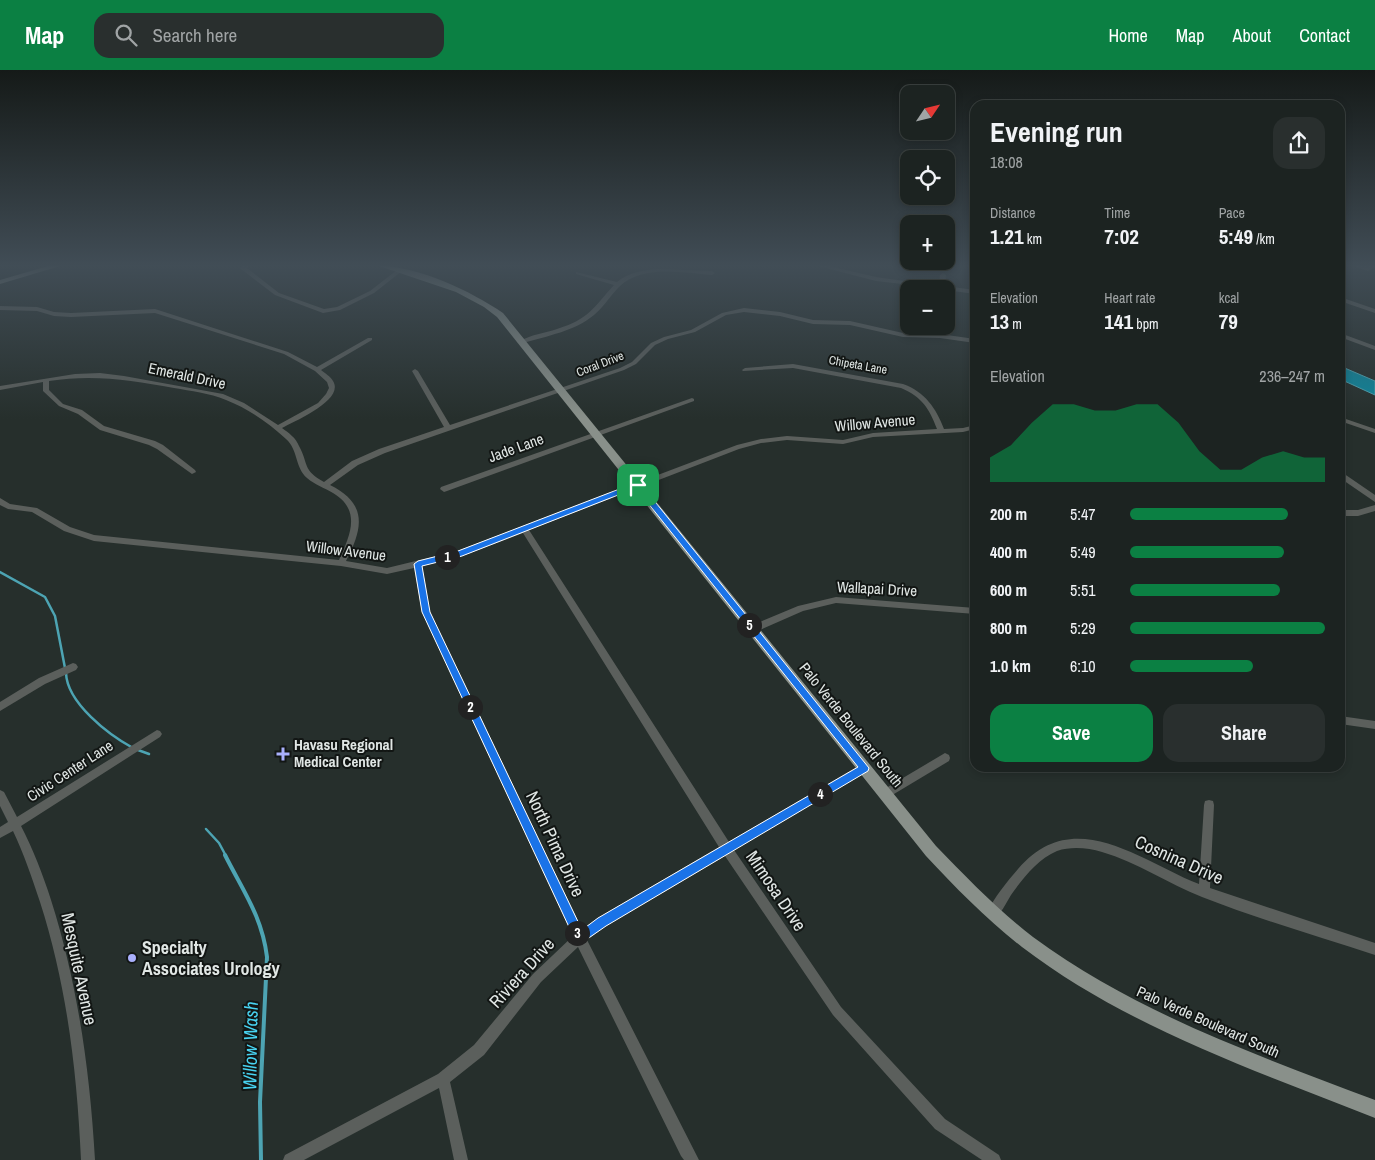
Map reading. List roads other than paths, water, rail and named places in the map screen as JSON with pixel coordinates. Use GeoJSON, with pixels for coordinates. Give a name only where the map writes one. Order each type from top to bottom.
{"type":"FeatureCollection","features":[{"type":"Feature","properties":{"kind":"main road","name":"Palo Verde Boulevard South"},"geometry":{"type":"LineString","coordinates":[[502,317],[523,341],[931,851],[993,914],[1028,942],[1067,969],[1153,1019],[1375,1109]]}},
{"type":"Feature","properties":{"kind":"street"},"geometry":{"type":"LineString","coordinates":[[173,317],[286,353],[317,370],[330,381],[332,388],[320,404],[277,428]]}},
{"type":"Feature","properties":{"kind":"street"},"geometry":{"type":"LineString","coordinates":[[523,341],[570,327],[588,317]]}},
{"type":"Feature","properties":{"kind":"street","name":"Coral Drive"},"geometry":{"type":"LineString","coordinates":[[325,485],[356,462],[368,456],[622,369],[634,363],[653,344],[702,327],[719,317]]}},
{"type":"Feature","properties":{"kind":"street","name":"Coral Drive"},"geometry":{"type":"LineString","coordinates":[[788,317],[813,322],[850,323],[903,335],[940,336],[970,340]]}},
{"type":"Feature","properties":{"kind":"street"},"geometry":{"type":"LineString","coordinates":[[1345,337],[1375,348]]}},
{"type":"Feature","properties":{"kind":"street"},"geometry":{"type":"LineString","coordinates":[[317,370],[370,339]]}},
{"type":"Feature","properties":{"kind":"street","name":"Chipeta Lane"},"geometry":{"type":"LineString","coordinates":[[745,370],[793,366],[903,386],[928,400],[934,409],[942,432]]}},
{"type":"Feature","properties":{"kind":"street"},"geometry":{"type":"LineString","coordinates":[[414,371],[448,428]]}},
{"type":"Feature","properties":{"kind":"street","name":"Emerald Drive"},"geometry":{"type":"LineString","coordinates":[[0,388],[74,376],[117,376],[210,393],[237,402],[277,428],[295,443],[304,471],[310,477],[340,494],[349,502],[356,522],[354,536],[341,563]]}},
{"type":"Feature","properties":{"kind":"street"},"geometry":{"type":"LineString","coordinates":[[46,380],[46,391],[61,405],[80,412],[108,431],[152,443],[166,451],[192,472]]}},
{"type":"Feature","properties":{"kind":"street","name":"Jade Lane"},"geometry":{"type":"LineString","coordinates":[[444,488],[692,400]]}},
{"type":"Feature","properties":{"kind":"street"},"geometry":{"type":"LineString","coordinates":[[1345,421],[1375,431]]}},
{"type":"Feature","properties":{"kind":"street","name":"Willow Avenue"},"geometry":{"type":"LineString","coordinates":[[0,501],[8,506],[34,510],[67,529],[94,538],[341,563],[387,571],[459,554],[737,447],[787,438],[843,442],[873,435],[942,432],[970,428]]}},
{"type":"Feature","properties":{"kind":"street"},"geometry":{"type":"LineString","coordinates":[[1345,478],[1375,499]]}},
{"type":"Feature","properties":{"kind":"street"},"geometry":{"type":"LineString","coordinates":[[1345,513],[1358,513],[1375,508]]}},
{"type":"Feature","properties":{"kind":"street","name":"Mimosa Drive"},"geometry":{"type":"LineString","coordinates":[[524,528],[727,849],[838,1011],[940,1124],[994,1160]]}},
{"type":"Feature","properties":{"kind":"street","name":"North Pima Drive"},"geometry":{"type":"LineString","coordinates":[[418,564],[426,612],[580,938],[692,1160]]}},
{"type":"Feature","properties":{"kind":"street","name":"Wallapai Drive"},"geometry":{"type":"LineString","coordinates":[[753,629],[801,608],[836,600],[970,612]]}},
{"type":"Feature","properties":{"kind":"street"},"geometry":{"type":"LineString","coordinates":[[0,707],[53,676],[73,667]]}},
{"type":"Feature","properties":{"kind":"street"},"geometry":{"type":"LineString","coordinates":[[1345,721],[1375,725]]}},
{"type":"Feature","properties":{"kind":"street","name":"Civic Center Lane"},"geometry":{"type":"LineString","coordinates":[[0,833],[156,734]]}},
{"type":"Feature","properties":{"kind":"street"},"geometry":{"type":"LineString","coordinates":[[885,794],[946,758]]}},
{"type":"Feature","properties":{"kind":"street","name":"Riviera Drive"},"geometry":{"type":"LineString","coordinates":[[290,1160],[443,1079],[479,1050],[537,978],[558,956],[602,922],[864,768]]}},
{"type":"Feature","properties":{"kind":"street","name":"Mesquite Avenue"},"geometry":{"type":"LineString","coordinates":[[0,795],[15,824],[43,894],[54,930],[66,982],[78,1053],[88,1160]]}},
{"type":"Feature","properties":{"kind":"street"},"geometry":{"type":"LineString","coordinates":[[1204,892],[1209,805]]}},
{"type":"Feature","properties":{"kind":"street","name":"Cosnina Drive"},"geometry":{"type":"LineString","coordinates":[[993,914],[1024,870],[1052,848],[1069,843],[1091,844],[1112,850],[1204,892],[1375,949]]}},
{"type":"Feature","properties":{"kind":"street"},"geometry":{"type":"LineString","coordinates":[[443,1079],[461,1160]]}},
{"type":"Feature","properties":{"kind":"water"},"geometry":{"type":"Polygon","coordinates":[[[1345,368],[1375,381],[1375,395],[1345,381],[1345,368]]]}},
{"type":"Feature","properties":{"kind":"waterway","name":"Willow Wash"},"geometry":{"type":"LineString","coordinates":[[0,572],[45,597],[55,616],[65,668]]}},
{"type":"Feature","properties":{"kind":"waterway","name":"Willow Wash"},"geometry":{"type":"LineString","coordinates":[[66,673],[68,684],[81,706],[113,735],[133,748]]}},
{"type":"Feature","properties":{"kind":"waterway","name":"Willow Wash"},"geometry":{"type":"LineString","coordinates":[[138,750],[149,754]]}},
{"type":"Feature","properties":{"kind":"waterway","name":"Willow Wash"},"geometry":{"type":"LineString","coordinates":[[206,829],[219,843],[226,856]]}},
{"type":"Feature","properties":{"kind":"waterway","name":"Willow Wash"},"geometry":{"type":"LineString","coordinates":[[225,855],[256,916],[267,957],[260,1102],[261,1160]]}},
{"type":"Feature","properties":{"kind":"place","name":"Havasu Regional Medical Center"},"geometry":{"type":"Point","coordinates":[283,754]}},
{"type":"Feature","properties":{"kind":"place","name":"Specialty Associates Urology"},"geometry":{"type":"Point","coordinates":[132,958]}}]}
